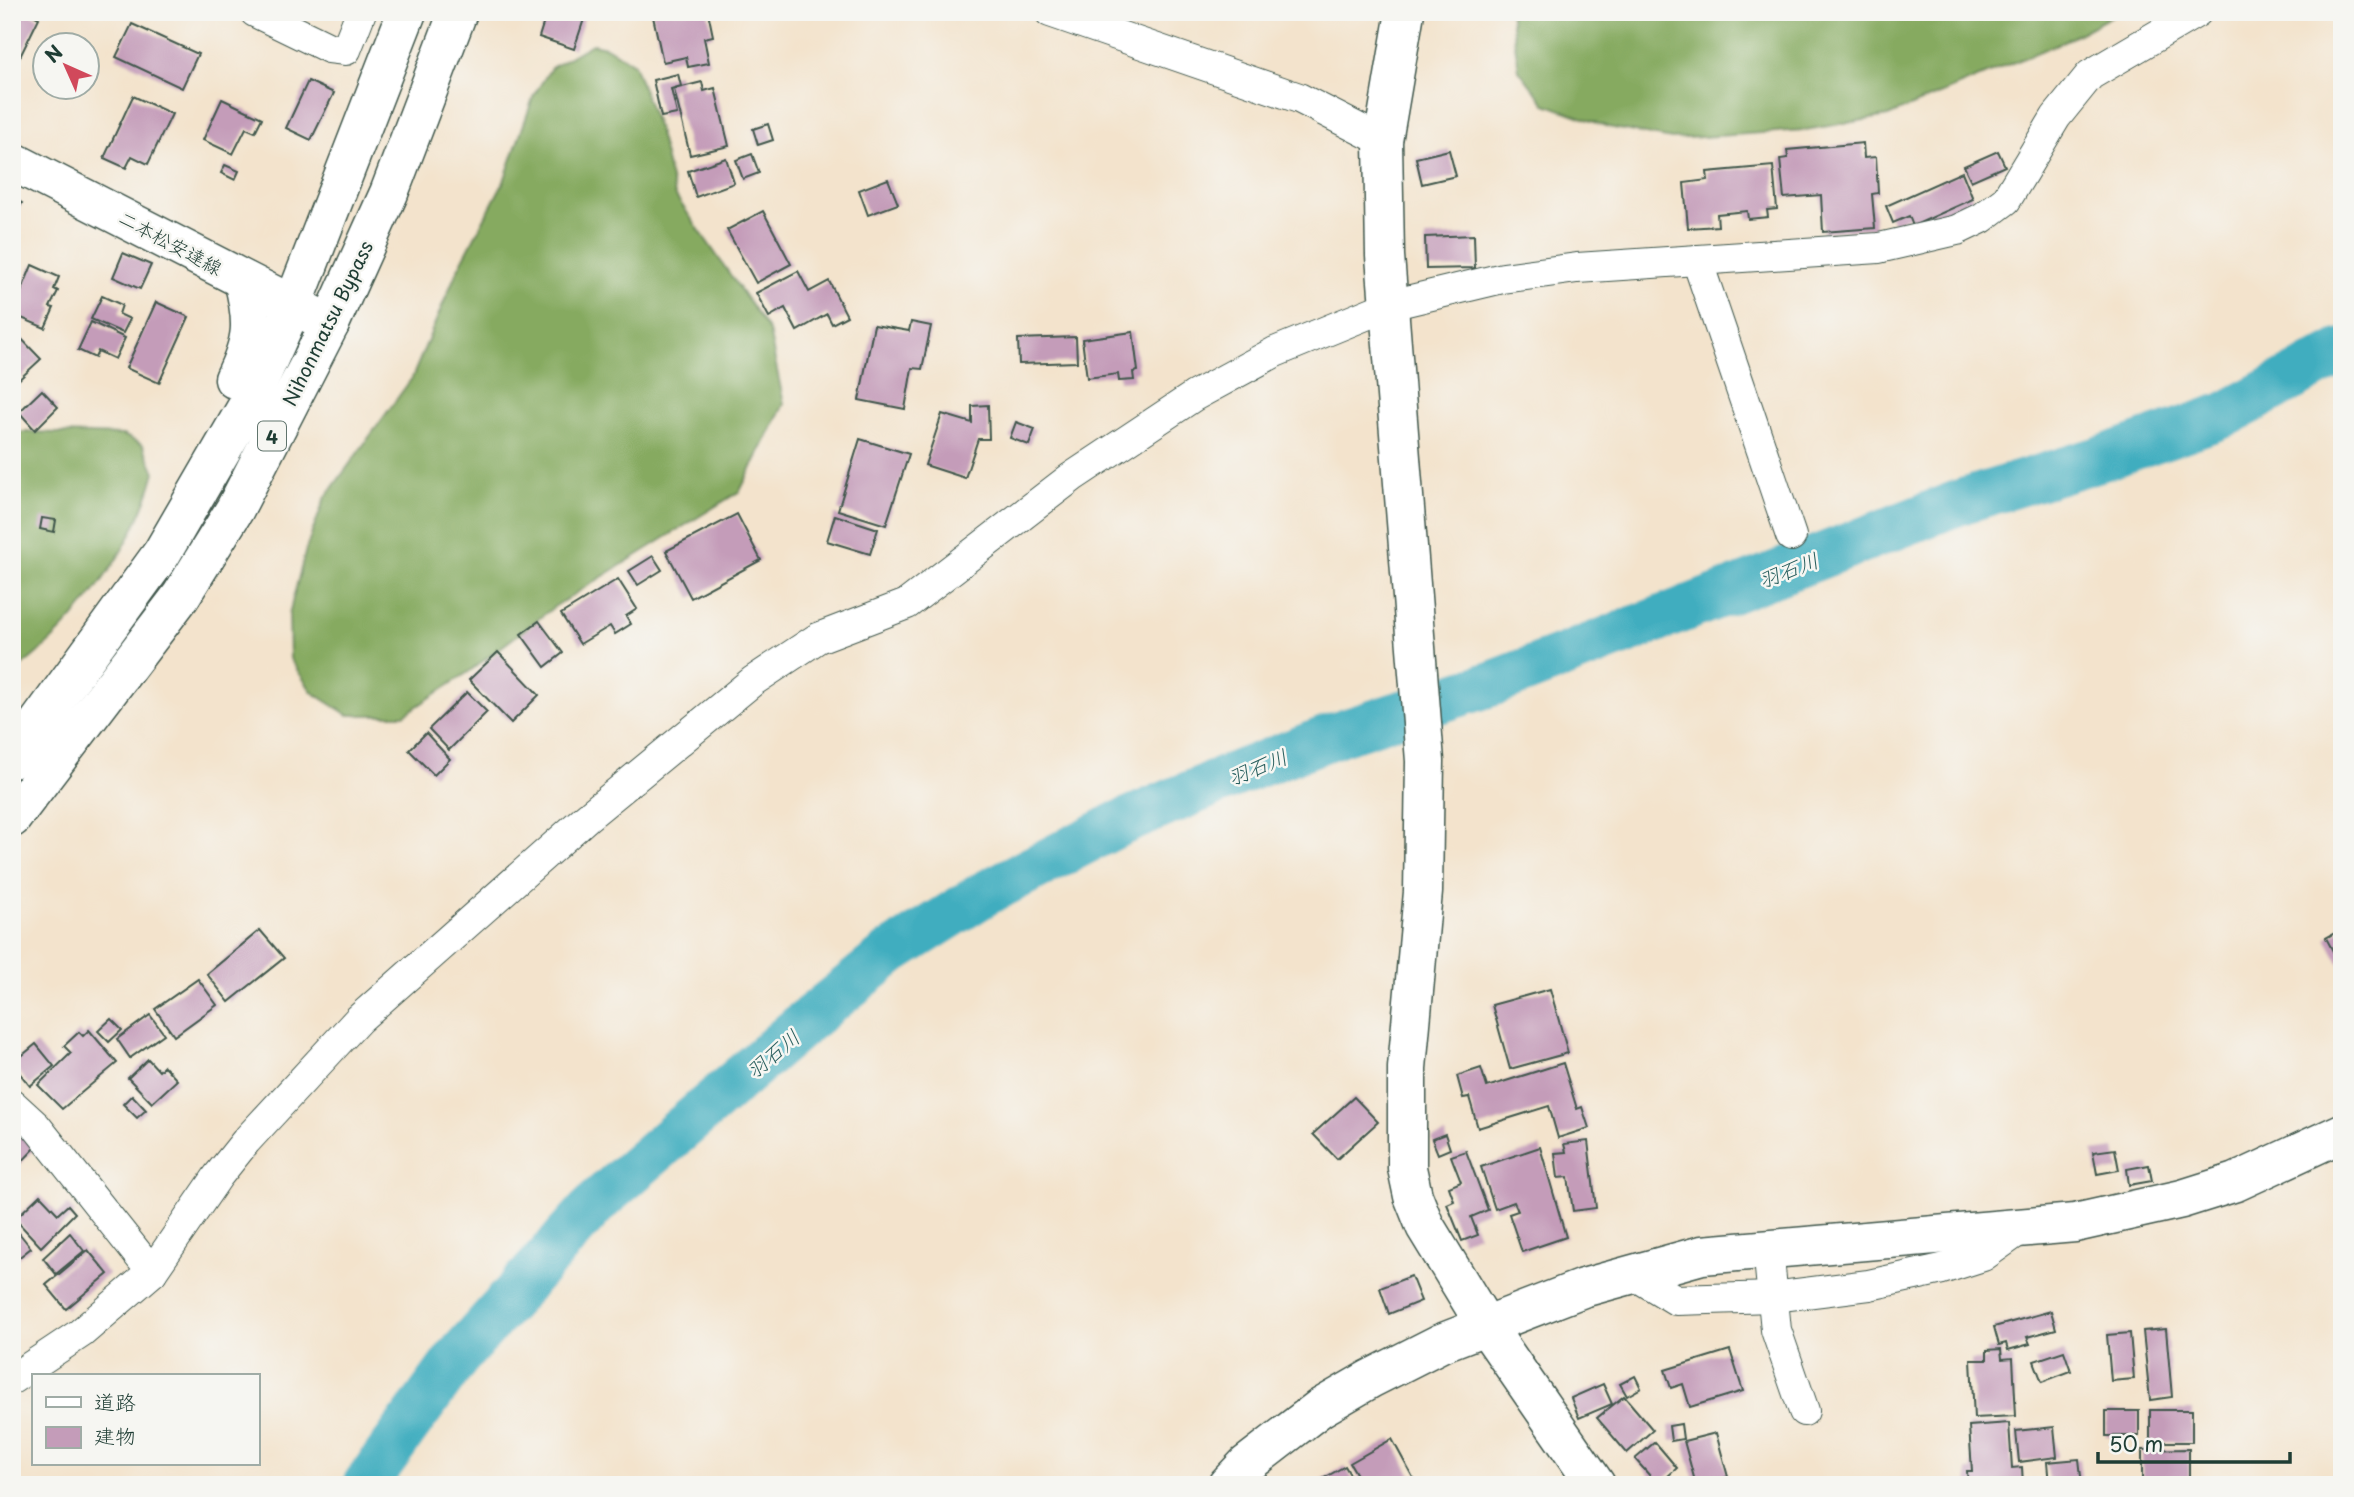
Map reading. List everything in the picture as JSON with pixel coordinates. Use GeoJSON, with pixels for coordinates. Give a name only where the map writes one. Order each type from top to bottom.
{"type":"FeatureCollection","features":[{"type":"Feature","properties":{"kind":"main road","name":"Nihonmatsu Bypass"},"geometry":{"type":"LineString","coordinates":[[12,759],[116,620],[162,553],[249,403],[293,305],[407,12]]}},
{"type":"Feature","properties":{"kind":"main road","name":"Nihonmatsu Bypass"},"geometry":{"type":"LineString","coordinates":[[12,818],[181,596],[235,509],[330,324],[389,193],[458,12]]}},
{"type":"Feature","properties":{"kind":"main road"},"geometry":{"type":"LineString","coordinates":[[1405,12],[1382,141],[1390,305],[1424,753],[1423,892],[1407,1068],[1407,1168],[1413,1196],[1425,1226],[1486,1326],[1596,1485]]}},
{"type":"Feature","properties":{"kind":"main road","name":"二本松安達線"},"geometry":{"type":"LineString","coordinates":[[12,161],[330,324]]}},
{"type":"Feature","properties":{"kind":"main road"},"geometry":{"type":"LineString","coordinates":[[116,620],[129,578],[248,349],[250,308],[243,280]]}},
{"type":"Feature","properties":{"kind":"main road"},"geometry":{"type":"LineString","coordinates":[[1227,1485],[1246,1465],[1320,1409],[1429,1349],[1583,1288],[1702,1255],[2075,1223],[2182,1199],[2236,1182],[2342,1133]]}},
{"type":"Feature","properties":{"kind":"street"},"geometry":{"type":"LineString","coordinates":[[255,12],[329,48],[346,50],[361,12]]}},
{"type":"Feature","properties":{"kind":"street"},"geometry":{"type":"LineString","coordinates":[[1050,12],[1299,98],[1382,141]]}},
{"type":"Feature","properties":{"kind":"street"},"geometry":{"type":"LineString","coordinates":[[12,1379],[81,1333],[152,1272],[218,1176],[246,1141],[359,1019],[578,825],[753,681],[818,638],[907,604],[1072,477],[1194,396],[1275,352],[1390,305],[1503,278],[1577,268],[1879,248],[1957,230],[1982,218],[2006,200],[2056,117],[2091,75],[2197,12]]}},
{"type":"Feature","properties":{"kind":"street"},"geometry":{"type":"LineString","coordinates":[[1697,260],[1791,536]]}},
{"type":"Feature","properties":{"kind":"street"},"geometry":{"type":"LineString","coordinates":[[12,1104],[36,1126],[152,1272]]}},
{"type":"Feature","properties":{"kind":"street"},"geometry":{"type":"LineString","coordinates":[[1633,1274],[1676,1300],[1773,1297],[1869,1285],[1942,1269],[1983,1256],[2021,1229]]}},
{"type":"Feature","properties":{"kind":"street"},"geometry":{"type":"LineString","coordinates":[[1769,1248],[1776,1330],[1804,1411]]}},
{"type":"Feature","properties":{"kind":"green space"},"geometry":{"type":"Polygon","coordinates":[[[1510,12],[2119,12],[2071,38],[1888,116],[1805,130],[1672,139],[1608,127],[1545,104],[1519,70],[1510,12]]]}},
{"type":"Feature","properties":{"kind":"green space"},"geometry":{"type":"Polygon","coordinates":[[[592,44],[606,47],[634,64],[658,129],[675,195],[769,331],[784,404],[740,491],[554,607],[470,671],[404,715],[348,715],[312,692],[290,659],[289,614],[306,549],[325,498],[412,378],[457,271],[504,181],[534,95],[551,68],[592,44]]]}},
{"type":"Feature","properties":{"kind":"green space"},"geometry":{"type":"Polygon","coordinates":[[[12,433],[123,435],[143,445],[155,472],[134,527],[102,580],[63,629],[19,668],[12,667],[12,433]]]}},
{"type":"Feature","properties":{"kind":"building"},"geometry":{"type":"Polygon","coordinates":[[[12,12],[28,12],[39,18],[12,73],[12,12]]]}},
{"type":"Feature","properties":{"kind":"building"},"geometry":{"type":"Polygon","coordinates":[[[547,12],[564,12],[584,19],[574,49],[539,37],[547,12]]]}},
{"type":"Feature","properties":{"kind":"building"},"geometry":{"type":"Polygon","coordinates":[[[652,12],[708,12],[713,36],[704,38],[709,63],[688,67],[686,57],[663,62],[652,12]]]}},
{"type":"Feature","properties":{"kind":"building"},"geometry":{"type":"Polygon","coordinates":[[[132,24],[198,54],[182,88],[116,57],[132,24]]]}},
{"type":"Feature","properties":{"kind":"building"},"geometry":{"type":"Polygon","coordinates":[[[678,74],[681,86],[671,89],[677,114],[661,117],[653,80],[678,74]]]}},
{"type":"Feature","properties":{"kind":"building"},"geometry":{"type":"Polygon","coordinates":[[[308,81],[334,93],[311,140],[286,128],[308,81]]]}},
{"type":"Feature","properties":{"kind":"building"},"geometry":{"type":"Polygon","coordinates":[[[702,82],[704,91],[715,88],[729,146],[690,155],[674,89],[702,82]]]}},
{"type":"Feature","properties":{"kind":"building"},"geometry":{"type":"Polygon","coordinates":[[[133,96],[172,114],[148,164],[132,156],[126,168],[104,158],[133,96]]]}},
{"type":"Feature","properties":{"kind":"building"},"geometry":{"type":"Polygon","coordinates":[[[222,99],[262,118],[255,132],[246,128],[233,154],[203,140],[222,99]]]}},
{"type":"Feature","properties":{"kind":"building"},"geometry":{"type":"Polygon","coordinates":[[[768,124],[773,140],[758,145],[753,129],[768,124]]]}},
{"type":"Feature","properties":{"kind":"building"},"geometry":{"type":"Polygon","coordinates":[[[1863,143],[1864,158],[1876,157],[1878,193],[1872,194],[1875,228],[1823,232],[1821,195],[1784,198],[1780,159],[1788,158],[1787,150],[1863,143]]]}},
{"type":"Feature","properties":{"kind":"building"},"geometry":{"type":"Polygon","coordinates":[[[1449,150],[1456,176],[1422,184],[1416,158],[1449,150]]]}},
{"type":"Feature","properties":{"kind":"building"},"geometry":{"type":"Polygon","coordinates":[[[1998,151],[2005,166],[1971,181],[1964,166],[1998,151]]]}},
{"type":"Feature","properties":{"kind":"building"},"geometry":{"type":"Polygon","coordinates":[[[752,154],[759,173],[743,179],[736,160],[752,154]]]}},
{"type":"Feature","properties":{"kind":"building"},"geometry":{"type":"Polygon","coordinates":[[[726,158],[734,183],[696,197],[688,171],[726,158]]]}},
{"type":"Feature","properties":{"kind":"building"},"geometry":{"type":"Polygon","coordinates":[[[225,165],[239,171],[235,180],[221,173],[225,165]]]}},
{"type":"Feature","properties":{"kind":"building"},"geometry":{"type":"Polygon","coordinates":[[[1773,166],[1777,209],[1767,210],[1768,217],[1748,219],[1747,211],[1717,214],[1718,226],[1688,228],[1684,183],[1708,180],[1707,172],[1773,166]]]}},
{"type":"Feature","properties":{"kind":"building"},"geometry":{"type":"Polygon","coordinates":[[[1962,172],[1973,199],[1913,226],[1909,216],[1893,223],[1886,206],[1962,172]]]}},
{"type":"Feature","properties":{"kind":"building"},"geometry":{"type":"Polygon","coordinates":[[[888,179],[898,204],[868,215],[859,190],[888,179]]]}},
{"type":"Feature","properties":{"kind":"building"},"geometry":{"type":"Polygon","coordinates":[[[12,197],[22,203],[12,221],[12,197]]]}},
{"type":"Feature","properties":{"kind":"building"},"geometry":{"type":"Polygon","coordinates":[[[763,211],[791,264],[756,283],[727,230],[763,211]]]}},
{"type":"Feature","properties":{"kind":"building"},"geometry":{"type":"Polygon","coordinates":[[[1474,235],[1475,268],[1426,269],[1425,237],[1474,235]]]}},
{"type":"Feature","properties":{"kind":"building"},"geometry":{"type":"Polygon","coordinates":[[[123,253],[151,265],[140,289],[113,277],[123,253]]]}},
{"type":"Feature","properties":{"kind":"building"},"geometry":{"type":"Polygon","coordinates":[[[32,265],[59,277],[54,289],[58,291],[50,307],[54,308],[45,328],[12,314],[32,265]]]}},
{"type":"Feature","properties":{"kind":"building"},"geometry":{"type":"Polygon","coordinates":[[[798,271],[809,292],[829,281],[847,316],[832,324],[827,314],[797,331],[785,308],[769,317],[756,293],[798,271]]]}},
{"type":"Feature","properties":{"kind":"building"},"geometry":{"type":"Polygon","coordinates":[[[102,296],[122,305],[119,314],[130,319],[123,333],[91,319],[102,296]]]}},
{"type":"Feature","properties":{"kind":"building"},"geometry":{"type":"Polygon","coordinates":[[[156,302],[189,317],[159,383],[126,368],[156,302]]]}},
{"type":"Feature","properties":{"kind":"building"},"geometry":{"type":"Polygon","coordinates":[[[91,322],[125,338],[115,359],[98,351],[95,358],[78,350],[91,322]]]}},
{"type":"Feature","properties":{"kind":"building"},"geometry":{"type":"Polygon","coordinates":[[[911,322],[931,326],[922,369],[912,368],[905,409],[859,400],[874,325],[909,331],[911,322]]]}},
{"type":"Feature","properties":{"kind":"building"},"geometry":{"type":"Polygon","coordinates":[[[12,329],[41,359],[12,386],[12,329]]]}},
{"type":"Feature","properties":{"kind":"building"},"geometry":{"type":"Polygon","coordinates":[[[1133,332],[1138,371],[1133,372],[1134,380],[1119,381],[1118,374],[1087,378],[1082,339],[1133,332]]]}},
{"type":"Feature","properties":{"kind":"building"},"geometry":{"type":"Polygon","coordinates":[[[1076,337],[1077,362],[1019,364],[1018,339],[1076,337]]]}},
{"type":"Feature","properties":{"kind":"building"},"geometry":{"type":"Polygon","coordinates":[[[42,390],[58,407],[35,430],[19,412],[42,390]]]}},
{"type":"Feature","properties":{"kind":"building"},"geometry":{"type":"Polygon","coordinates":[[[988,405],[989,439],[978,439],[965,478],[925,465],[942,414],[972,423],[972,406],[988,405]]]}},
{"type":"Feature","properties":{"kind":"building"},"geometry":{"type":"Polygon","coordinates":[[[1016,422],[1035,429],[1029,445],[1010,438],[1016,422]]]}},
{"type":"Feature","properties":{"kind":"building"},"geometry":{"type":"Polygon","coordinates":[[[860,439],[909,454],[886,525],[838,510],[860,439]]]}},
{"type":"Feature","properties":{"kind":"building"},"geometry":{"type":"Polygon","coordinates":[[[737,514],[761,560],[691,598],[666,551],[737,514]]]}},
{"type":"Feature","properties":{"kind":"building"},"geometry":{"type":"Polygon","coordinates":[[[835,515],[878,529],[870,554],[827,541],[835,515]]]}},
{"type":"Feature","properties":{"kind":"building"},"geometry":{"type":"Polygon","coordinates":[[[42,518],[56,520],[54,532],[40,529],[42,518]]]}},
{"type":"Feature","properties":{"kind":"building"},"geometry":{"type":"Polygon","coordinates":[[[653,556],[662,570],[638,585],[629,571],[653,556]]]}},
{"type":"Feature","properties":{"kind":"building"},"geometry":{"type":"Polygon","coordinates":[[[618,579],[637,609],[626,616],[631,624],[615,634],[610,626],[580,644],[561,614],[618,579]]]}},
{"type":"Feature","properties":{"kind":"building"},"geometry":{"type":"Polygon","coordinates":[[[539,621],[563,653],[545,667],[521,634],[539,621]]]}},
{"type":"Feature","properties":{"kind":"building"},"geometry":{"type":"Polygon","coordinates":[[[498,652],[539,695],[511,723],[469,680],[498,652]]]}},
{"type":"Feature","properties":{"kind":"building"},"geometry":{"type":"Polygon","coordinates":[[[467,692],[487,712],[449,750],[429,729],[467,692]]]}},
{"type":"Feature","properties":{"kind":"building"},"geometry":{"type":"Polygon","coordinates":[[[426,733],[450,759],[434,775],[409,750],[426,733]]]}},
{"type":"Feature","properties":{"kind":"building"},"geometry":{"type":"Polygon","coordinates":[[[2342,929],[2342,968],[2326,938],[2342,929]]]}},
{"type":"Feature","properties":{"kind":"building"},"geometry":{"type":"Polygon","coordinates":[[[260,930],[284,958],[229,1002],[207,974],[260,930]]]}},
{"type":"Feature","properties":{"kind":"building"},"geometry":{"type":"Polygon","coordinates":[[[198,979],[217,1005],[174,1036],[155,1009],[198,979]]]}},
{"type":"Feature","properties":{"kind":"building"},"geometry":{"type":"Polygon","coordinates":[[[1550,989],[1568,1053],[1510,1069],[1492,1005],[1550,989]]]}},
{"type":"Feature","properties":{"kind":"building"},"geometry":{"type":"Polygon","coordinates":[[[150,1015],[164,1034],[130,1058],[117,1039],[150,1015]]]}},
{"type":"Feature","properties":{"kind":"building"},"geometry":{"type":"Polygon","coordinates":[[[111,1019],[122,1030],[109,1042],[98,1031],[111,1019]]]}},
{"type":"Feature","properties":{"kind":"building"},"geometry":{"type":"Polygon","coordinates":[[[89,1030],[117,1063],[62,1109],[38,1085],[71,1053],[64,1046],[79,1032],[83,1036],[89,1030]]]}},
{"type":"Feature","properties":{"kind":"building"},"geometry":{"type":"Polygon","coordinates":[[[36,1044],[54,1066],[30,1086],[12,1064],[36,1044]]]}},
{"type":"Feature","properties":{"kind":"building"},"geometry":{"type":"Polygon","coordinates":[[[148,1059],[159,1071],[164,1066],[177,1080],[152,1103],[128,1078],[148,1059]]]}},
{"type":"Feature","properties":{"kind":"building"},"geometry":{"type":"Polygon","coordinates":[[[1563,1063],[1577,1109],[1582,1107],[1589,1128],[1558,1138],[1549,1106],[1478,1128],[1469,1097],[1463,1098],[1457,1076],[1481,1068],[1487,1087],[1563,1063]]]}},
{"type":"Feature","properties":{"kind":"building"},"geometry":{"type":"Polygon","coordinates":[[[132,1095],[146,1110],[137,1118],[123,1104],[132,1095]]]}},
{"type":"Feature","properties":{"kind":"building"},"geometry":{"type":"Polygon","coordinates":[[[1354,1097],[1378,1122],[1337,1159],[1313,1134],[1354,1097]]]}},
{"type":"Feature","properties":{"kind":"building"},"geometry":{"type":"Polygon","coordinates":[[[17,1122],[39,1144],[12,1172],[12,1126],[17,1122]]]}},
{"type":"Feature","properties":{"kind":"building"},"geometry":{"type":"Polygon","coordinates":[[[1445,1134],[1450,1149],[1438,1154],[1432,1139],[1445,1134]]]}},
{"type":"Feature","properties":{"kind":"building"},"geometry":{"type":"Polygon","coordinates":[[[1588,1141],[1596,1208],[1573,1211],[1568,1177],[1558,1178],[1555,1153],[1566,1152],[1564,1144],[1588,1141]]]}},
{"type":"Feature","properties":{"kind":"building"},"geometry":{"type":"Polygon","coordinates":[[[1540,1147],[1566,1237],[1522,1252],[1509,1214],[1518,1211],[1514,1202],[1495,1209],[1481,1167],[1540,1147]]]}},
{"type":"Feature","properties":{"kind":"building"},"geometry":{"type":"Polygon","coordinates":[[[2115,1149],[2119,1170],[2097,1174],[2093,1152],[2115,1149]]]}},
{"type":"Feature","properties":{"kind":"building"},"geometry":{"type":"Polygon","coordinates":[[[1466,1151],[1488,1210],[1471,1217],[1478,1235],[1462,1241],[1447,1204],[1454,1201],[1449,1187],[1461,1182],[1451,1156],[1466,1151]]]}},
{"type":"Feature","properties":{"kind":"building"},"geometry":{"type":"Polygon","coordinates":[[[2149,1165],[2152,1181],[2129,1185],[2127,1169],[2149,1165]]]}},
{"type":"Feature","properties":{"kind":"building"},"geometry":{"type":"Polygon","coordinates":[[[40,1195],[58,1214],[68,1205],[75,1213],[41,1247],[15,1219],[40,1195]]]}},
{"type":"Feature","properties":{"kind":"building"},"geometry":{"type":"Polygon","coordinates":[[[12,1224],[31,1248],[12,1263],[12,1224]]]}},
{"type":"Feature","properties":{"kind":"building"},"geometry":{"type":"Polygon","coordinates":[[[70,1233],[84,1251],[56,1274],[43,1258],[70,1233]]]}},
{"type":"Feature","properties":{"kind":"building"},"geometry":{"type":"Polygon","coordinates":[[[88,1250],[108,1274],[66,1309],[46,1285],[88,1250]]]}},
{"type":"Feature","properties":{"kind":"building"},"geometry":{"type":"Polygon","coordinates":[[[1411,1276],[1421,1301],[1389,1314],[1380,1288],[1411,1276]]]}},
{"type":"Feature","properties":{"kind":"building"},"geometry":{"type":"Polygon","coordinates":[[[2051,1311],[2056,1329],[2027,1337],[2030,1344],[2008,1350],[2006,1343],[1999,1345],[1994,1327],[2051,1311]]]}},
{"type":"Feature","properties":{"kind":"building"},"geometry":{"type":"Polygon","coordinates":[[[2166,1329],[2172,1397],[2150,1400],[2143,1331],[2166,1329]]]}},
{"type":"Feature","properties":{"kind":"building"},"geometry":{"type":"Polygon","coordinates":[[[2130,1333],[2134,1379],[2111,1381],[2107,1335],[2130,1333]]]}},
{"type":"Feature","properties":{"kind":"building"},"geometry":{"type":"Polygon","coordinates":[[[2001,1349],[2002,1359],[2013,1358],[2016,1416],[1974,1418],[1971,1360],[1987,1360],[1987,1350],[2001,1349]]]}},
{"type":"Feature","properties":{"kind":"building"},"geometry":{"type":"Polygon","coordinates":[[[1730,1350],[1743,1391],[1690,1407],[1683,1384],[1671,1388],[1665,1370],[1730,1350]]]}},
{"type":"Feature","properties":{"kind":"building"},"geometry":{"type":"Polygon","coordinates":[[[2064,1351],[2071,1371],[2042,1382],[2034,1361],[2064,1351]]]}},
{"type":"Feature","properties":{"kind":"building"},"geometry":{"type":"Polygon","coordinates":[[[1635,1376],[1641,1388],[1627,1396],[1620,1384],[1635,1376]]]}},
{"type":"Feature","properties":{"kind":"building"},"geometry":{"type":"Polygon","coordinates":[[[1603,1384],[1612,1404],[1579,1418],[1571,1398],[1603,1384]]]}},
{"type":"Feature","properties":{"kind":"building"},"geometry":{"type":"Polygon","coordinates":[[[1624,1396],[1653,1430],[1627,1453],[1597,1418],[1624,1396]]]}},
{"type":"Feature","properties":{"kind":"building"},"geometry":{"type":"Polygon","coordinates":[[[2150,1410],[2192,1410],[2192,1442],[2150,1442],[2150,1410]]]}},
{"type":"Feature","properties":{"kind":"building"},"geometry":{"type":"Polygon","coordinates":[[[2106,1411],[2139,1411],[2139,1436],[2106,1436],[2106,1411]]]}},
{"type":"Feature","properties":{"kind":"building"},"geometry":{"type":"Polygon","coordinates":[[[2009,1423],[2012,1468],[2022,1467],[2023,1485],[1968,1485],[1967,1471],[1972,1471],[1969,1426],[2009,1423]]]}},
{"type":"Feature","properties":{"kind":"building"},"geometry":{"type":"Polygon","coordinates":[[[1681,1424],[1683,1439],[1671,1441],[1669,1426],[1681,1424]]]}},
{"type":"Feature","properties":{"kind":"building"},"geometry":{"type":"Polygon","coordinates":[[[2054,1427],[2057,1457],[2019,1462],[2016,1431],[2054,1427]]]}},
{"type":"Feature","properties":{"kind":"building"},"geometry":{"type":"Polygon","coordinates":[[[1716,1433],[1728,1477],[1696,1485],[1684,1441],[1716,1433]]]}},
{"type":"Feature","properties":{"kind":"building"},"geometry":{"type":"Polygon","coordinates":[[[1392,1439],[1417,1485],[1363,1485],[1350,1463],[1392,1439]]]}},
{"type":"Feature","properties":{"kind":"building"},"geometry":{"type":"Polygon","coordinates":[[[1655,1442],[1677,1468],[1658,1485],[1635,1459],[1655,1442]]]}},
{"type":"Feature","properties":{"kind":"building"},"geometry":{"type":"Polygon","coordinates":[[[2189,1449],[2189,1482],[2142,1482],[2142,1450],[2189,1449]]]}},
{"type":"Feature","properties":{"kind":"building"},"geometry":{"type":"Polygon","coordinates":[[[2079,1459],[2082,1485],[2049,1485],[2047,1462],[2079,1459]]]}},
{"type":"Feature","properties":{"kind":"building"},"geometry":{"type":"Polygon","coordinates":[[[1345,1466],[1356,1485],[1312,1485],[1345,1466]]]}},
{"type":"Feature","properties":{"kind":"waterway","name":"羽石川"},"geometry":{"type":"LineString","coordinates":[[365,1485],[457,1358],[597,1202],[805,1022],[892,952],[984,894],[1119,824],[1243,771],[1338,734],[1497,682],[1963,501],[2109,456],[2225,415],[2342,351]]}}]}
